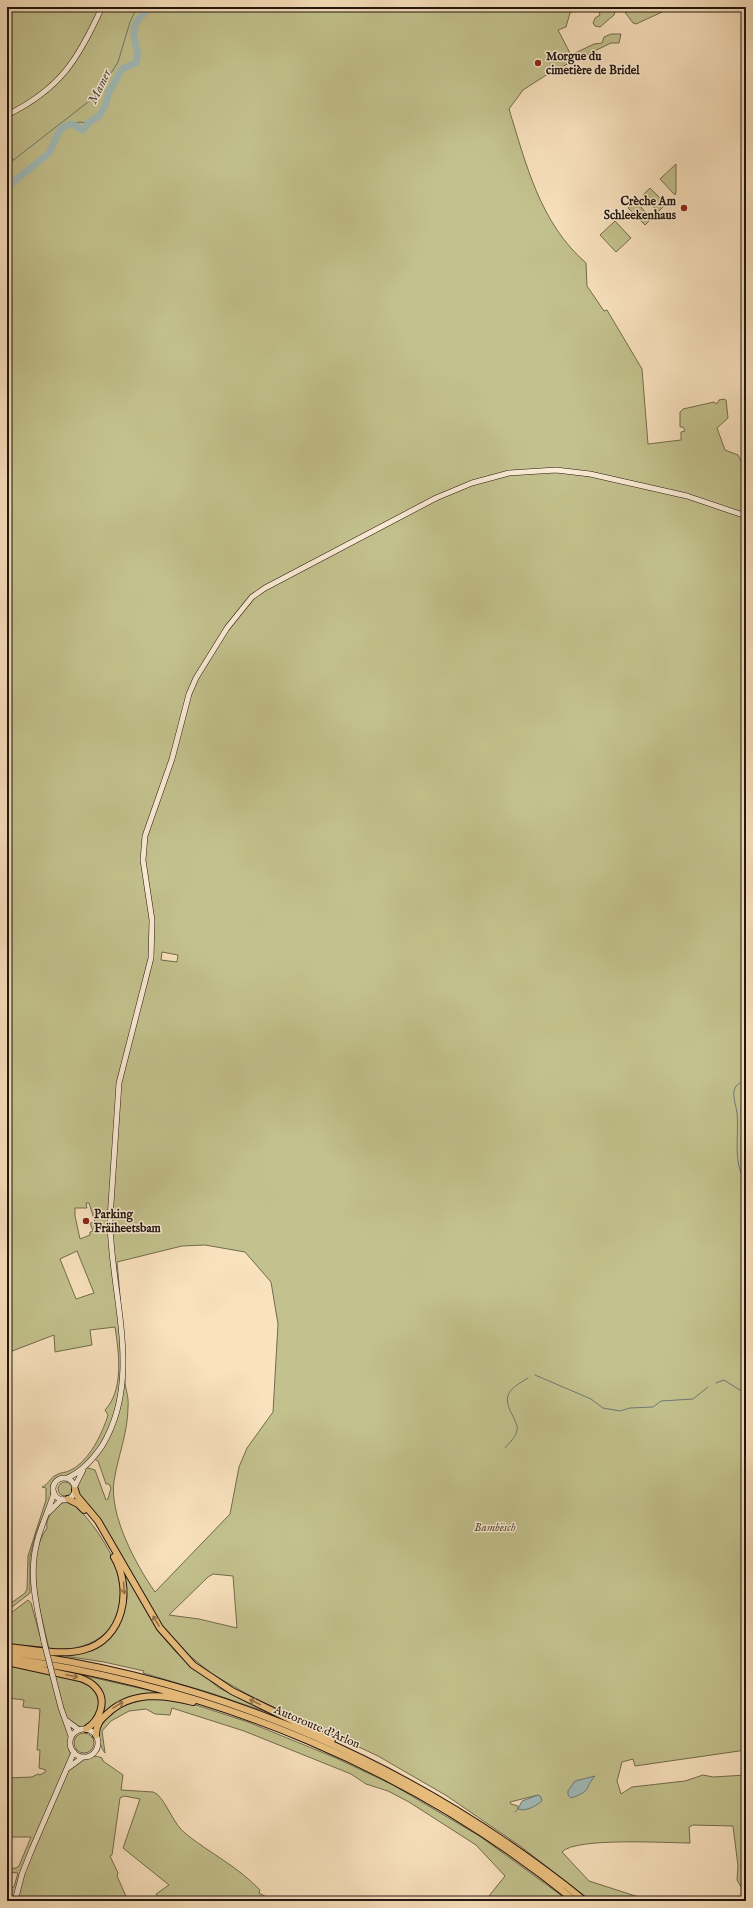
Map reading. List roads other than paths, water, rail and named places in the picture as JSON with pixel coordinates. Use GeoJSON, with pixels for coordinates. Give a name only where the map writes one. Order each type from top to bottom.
{"type":"FeatureCollection","features":[{"type":"Feature","properties":{"kind":"highway"},"geometry":{"type":"LineString","coordinates":[[75,1488],[77,1496],[98,1521],[160,1628],[193,1665],[232,1690],[328,1738],[344,1748]]}},
{"type":"Feature","properties":{"kind":"highway"},"geometry":{"type":"LineString","coordinates":[[7,1648],[69,1652],[85,1650],[109,1634],[119,1619],[123,1606],[124,1592],[123,1578],[116,1561],[95,1524],[85,1511],[78,1504],[65,1500]]}},
{"type":"Feature","properties":{"kind":"highway","name":"Autoroute d'Arlon"},"geometry":{"type":"LineString","coordinates":[[7,1652],[117,1671],[185,1689],[253,1712],[344,1748],[413,1784],[474,1820],[548,1872],[585,1901]]}},
{"type":"Feature","properties":{"kind":"highway","name":"Autoroute d'Arlon"},"geometry":{"type":"LineString","coordinates":[[7,1658],[71,1668],[137,1682],[227,1708],[312,1741],[406,1786],[485,1834],[546,1877],[575,1901]]}},
{"type":"Feature","properties":{"kind":"highway"},"geometry":{"type":"LineString","coordinates":[[7,1662],[80,1678],[90,1682],[99,1692],[102,1706],[92,1725],[86,1729]]}},
{"type":"Feature","properties":{"kind":"highway"},"geometry":{"type":"LineString","coordinates":[[96,1735],[97,1724],[110,1710],[126,1701],[138,1697],[165,1696],[214,1708],[227,1708]]}},
{"type":"Feature","properties":{"kind":"main road"},"geometry":{"type":"LineString","coordinates":[[7,115],[39,98],[62,76],[87,40],[102,7]]}},
{"type":"Feature","properties":{"kind":"main road"},"geometry":{"type":"LineString","coordinates":[[48,1513],[73,1496],[84,1468],[99,1450],[112,1426],[120,1398],[122,1384],[120,1323],[112,1263],[110,1218],[119,1083],[151,958],[152,920],[143,860],[145,836],[172,759],[189,694],[196,678],[227,628],[252,597],[265,588],[436,498],[472,483],[496,476],[540,470],[590,474],[687,496],[746,516]]}},
{"type":"Feature","properties":{"kind":"main road"},"geometry":{"type":"LineString","coordinates":[[83,1757],[74,1752],[70,1745],[71,1736],[67,1721],[60,1708],[34,1593],[33,1572],[37,1542],[48,1513],[54,1493],[54,1486],[57,1480],[67,1478],[84,1468]]}},
{"type":"Feature","properties":{"kind":"main road"},"geometry":{"type":"LineString","coordinates":[[67,1478],[72,1481],[75,1488]]}},
{"type":"Feature","properties":{"kind":"main road"},"geometry":{"type":"LineString","coordinates":[[54,1493],[65,1500]]}},
{"type":"Feature","properties":{"kind":"main road"},"geometry":{"type":"LineString","coordinates":[[67,1721],[79,1730]]}},
{"type":"Feature","properties":{"kind":"main road"},"geometry":{"type":"LineString","coordinates":[[66,1770],[83,1757],[90,1755],[96,1750],[98,1742],[96,1735],[86,1729],[79,1730],[71,1736]]}},
{"type":"Feature","properties":{"kind":"main road"},"geometry":{"type":"LineString","coordinates":[[15,1901],[22,1874],[74,1752]]}},
{"type":"Feature","properties":{"kind":"water"},"geometry":{"type":"Polygon","coordinates":[[[595,1776],[585,1791],[571,1798],[568,1795],[568,1791],[575,1781],[595,1776]]]}},
{"type":"Feature","properties":{"kind":"water"},"geometry":{"type":"Polygon","coordinates":[[[538,1795],[541,1797],[542,1801],[540,1803],[528,1809],[518,1809],[522,1801],[538,1795]]]}},
{"type":"Feature","properties":{"kind":"waterway"},"geometry":{"type":"LineString","coordinates":[[7,165],[97,95],[118,62],[130,22],[137,7]]}},
{"type":"Feature","properties":{"kind":"waterway","name":"Mamer"},"geometry":{"type":"LineString","coordinates":[[7,187],[48,154],[62,128],[72,124],[82,130],[88,123],[99,116],[105,106],[109,92],[122,69],[136,63],[137,52],[134,36],[135,26],[141,16],[152,7]]}},
{"type":"Feature","properties":{"kind":"waterway"},"geometry":{"type":"LineString","coordinates":[[72,124],[80,122],[88,123]]}},
{"type":"Feature","properties":{"kind":"waterway"},"geometry":{"type":"LineString","coordinates":[[7,153],[14,160]]}},
{"type":"Feature","properties":{"kind":"waterway"},"geometry":{"type":"LineString","coordinates":[[740,1083],[736,1086],[734,1092],[737,1113],[737,1151],[739,1166],[746,1181]]}},
{"type":"Feature","properties":{"kind":"waterway"},"geometry":{"type":"LineString","coordinates":[[535,1375],[591,1399],[603,1408],[620,1411],[630,1408],[653,1407],[661,1401],[693,1399],[708,1387]]}},
{"type":"Feature","properties":{"kind":"waterway"},"geometry":{"type":"LineString","coordinates":[[505,1448],[517,1432],[517,1426],[510,1410],[507,1398],[511,1390],[528,1378]]}},
{"type":"Feature","properties":{"kind":"waterway"},"geometry":{"type":"LineString","coordinates":[[716,1383],[724,1380],[746,1394]]}},
{"type":"Feature","properties":{"kind":"waterway"},"geometry":{"type":"LineString","coordinates":[[515,1812],[518,1809]]}},
{"type":"Feature","properties":{"kind":"place","name":"Morgue du cimetière de Bridel"},"geometry":{"type":"Point","coordinates":[538,63]}},
{"type":"Feature","properties":{"kind":"place","name":"Crèche Am Schleekenhaus"},"geometry":{"type":"Point","coordinates":[684,208]}},
{"type":"Feature","properties":{"kind":"place","name":"Parking Fräiheetsbam"},"geometry":{"type":"Point","coordinates":[86,1221]}},
{"type":"Feature","properties":{"kind":"park label","name":"Bambësch"},"geometry":{"type":"Point","coordinates":[495,1527]}}]}
